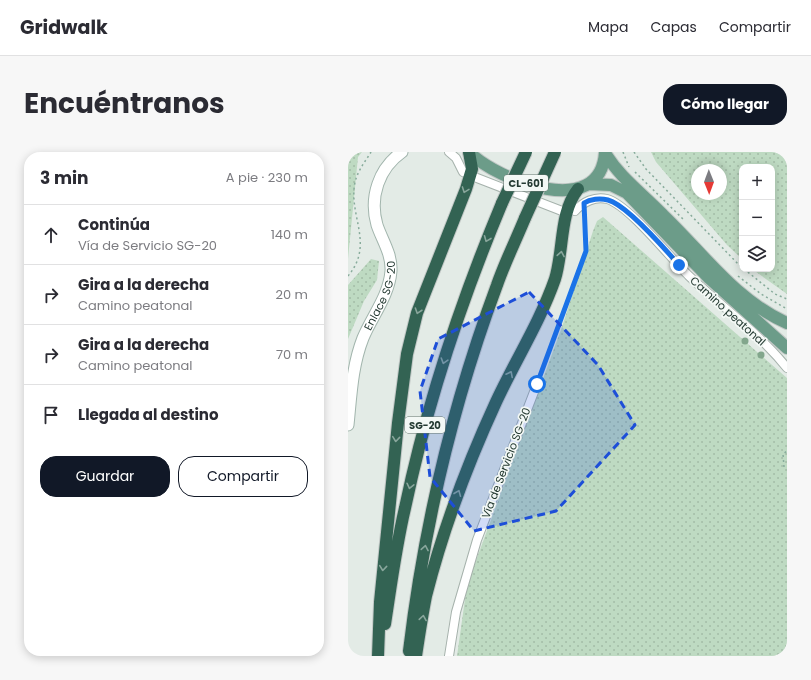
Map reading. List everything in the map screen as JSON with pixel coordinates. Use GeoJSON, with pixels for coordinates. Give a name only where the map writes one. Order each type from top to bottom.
{"type":"FeatureCollection","features":[{"type":"Feature","properties":{"kind":"highway"},"geometry":{"type":"LineString","coordinates":[[378,656],[380,602],[398,423],[407,354],[417,314],[472,169],[469,152]]}},
{"type":"Feature","properties":{"kind":"highway","name":"SG-20"},"geometry":{"type":"LineString","coordinates":[[381,656],[404,508],[420,443],[445,357],[472,275],[502,203],[526,152]]}},
{"type":"Feature","properties":{"kind":"highway","name":"SG-20"},"geometry":{"type":"LineString","coordinates":[[409,656],[413,619],[430,519],[445,452],[470,365],[495,292],[525,218],[555,152]]}},
{"type":"Feature","properties":{"kind":"highway"},"geometry":{"type":"LineString","coordinates":[[416,656],[426,598],[454,501],[496,401],[530,336],[554,279],[561,256],[568,204],[578,189]]}},
{"type":"Feature","properties":{"kind":"main road","name":"CL-601"},"geometry":{"type":"LineString","coordinates":[[469,152],[488,167],[525,183],[556,190],[578,189],[589,184],[602,168],[605,152]]}},
{"type":"Feature","properties":{"kind":"main road"},"geometry":{"type":"LineString","coordinates":[[605,152],[623,178],[664,216],[736,290],[760,308],[787,323]]}},
{"type":"Feature","properties":{"kind":"main road"},"geometry":{"type":"LineString","coordinates":[[589,184],[611,185],[627,193],[709,278],[787,348]]}},
{"type":"Feature","properties":{"kind":"street","name":"Enlace SG-20"},"geometry":{"type":"LineString","coordinates":[[348,425],[357,357],[366,332],[390,282],[390,258],[375,216],[375,195],[378,183],[388,165],[402,152]]}},
{"type":"Feature","properties":{"kind":"street"},"geometry":{"type":"LineString","coordinates":[[449,152],[456,158],[464,172]]}},
{"type":"Feature","properties":{"kind":"street"},"geometry":{"type":"LineString","coordinates":[[477,178],[562,211]]}},
{"type":"Feature","properties":{"kind":"street","name":"Camino peatonal"},"geometry":{"type":"LineString","coordinates":[[575,211],[584,203],[594,199],[607,199],[622,208],[692,279],[760,338],[787,368]]}},
{"type":"Feature","properties":{"kind":"street","name":"Vía de Servicio SG-20"},"geometry":{"type":"LineString","coordinates":[[449,656],[456,612],[477,540],[537,384]]}},
{"type":"Feature","properties":{"kind":"path"},"geometry":{"type":"LineString","coordinates":[[348,276],[359,259],[360,250],[354,199],[355,183],[359,171],[371,152]]}},
{"type":"Feature","properties":{"kind":"path"},"geometry":{"type":"LineString","coordinates":[[623,152],[630,168]]}},
{"type":"Feature","properties":{"kind":"path"},"geometry":{"type":"LineString","coordinates":[[634,152],[646,170],[739,264]]}},
{"type":"Feature","properties":{"kind":"path"},"geometry":{"type":"LineString","coordinates":[[634,172],[687,223]]}},
{"type":"Feature","properties":{"kind":"path"},"geometry":{"type":"LineString","coordinates":[[537,384],[586,251],[584,203]]}},
{"type":"Feature","properties":{"kind":"path"},"geometry":{"type":"LineString","coordinates":[[734,272],[761,294],[787,309]]}},
{"type":"Feature","properties":{"kind":"path"},"geometry":{"type":"LineString","coordinates":[[748,272],[776,294],[787,299]]}},
{"type":"Feature","properties":{"kind":"path"},"geometry":{"type":"LineString","coordinates":[[784,467],[783,454],[787,451]]}},
{"type":"Feature","properties":{"kind":"highlighted area"},"geometry":{"type":"Polygon","coordinates":[[[529,292],[598,365],[635,425],[556,511],[474,531],[430,477],[420,391],[438,339],[529,292]]]}},
{"type":"Feature","properties":{"kind":"green space"},"geometry":{"type":"Polygon","coordinates":[[[348,152],[362,152],[358,157],[348,259],[348,152]]]}},
{"type":"Feature","properties":{"kind":"green space"},"geometry":{"type":"Polygon","coordinates":[[[651,152],[787,152],[787,294],[756,272],[775,272],[775,164],[739,164],[739,256],[727,245],[656,162],[651,152]]]}},
{"type":"Feature","properties":{"kind":"green space"},"geometry":{"type":"Polygon","coordinates":[[[603,217],[787,378],[787,656],[457,656],[467,585],[562,327],[593,231],[597,221],[603,217]]]}},
{"type":"Feature","properties":{"kind":"green space"},"geometry":{"type":"Polygon","coordinates":[[[371,259],[379,261],[377,280],[364,301],[348,339],[348,285],[371,259]]]}},
{"type":"Feature","properties":{"kind":"route"},"geometry":{"type":"LineString","coordinates":[[537,384],[586,251],[584,203],[594,199],[607,199],[613,202],[631,216],[679,265]]}}]}
